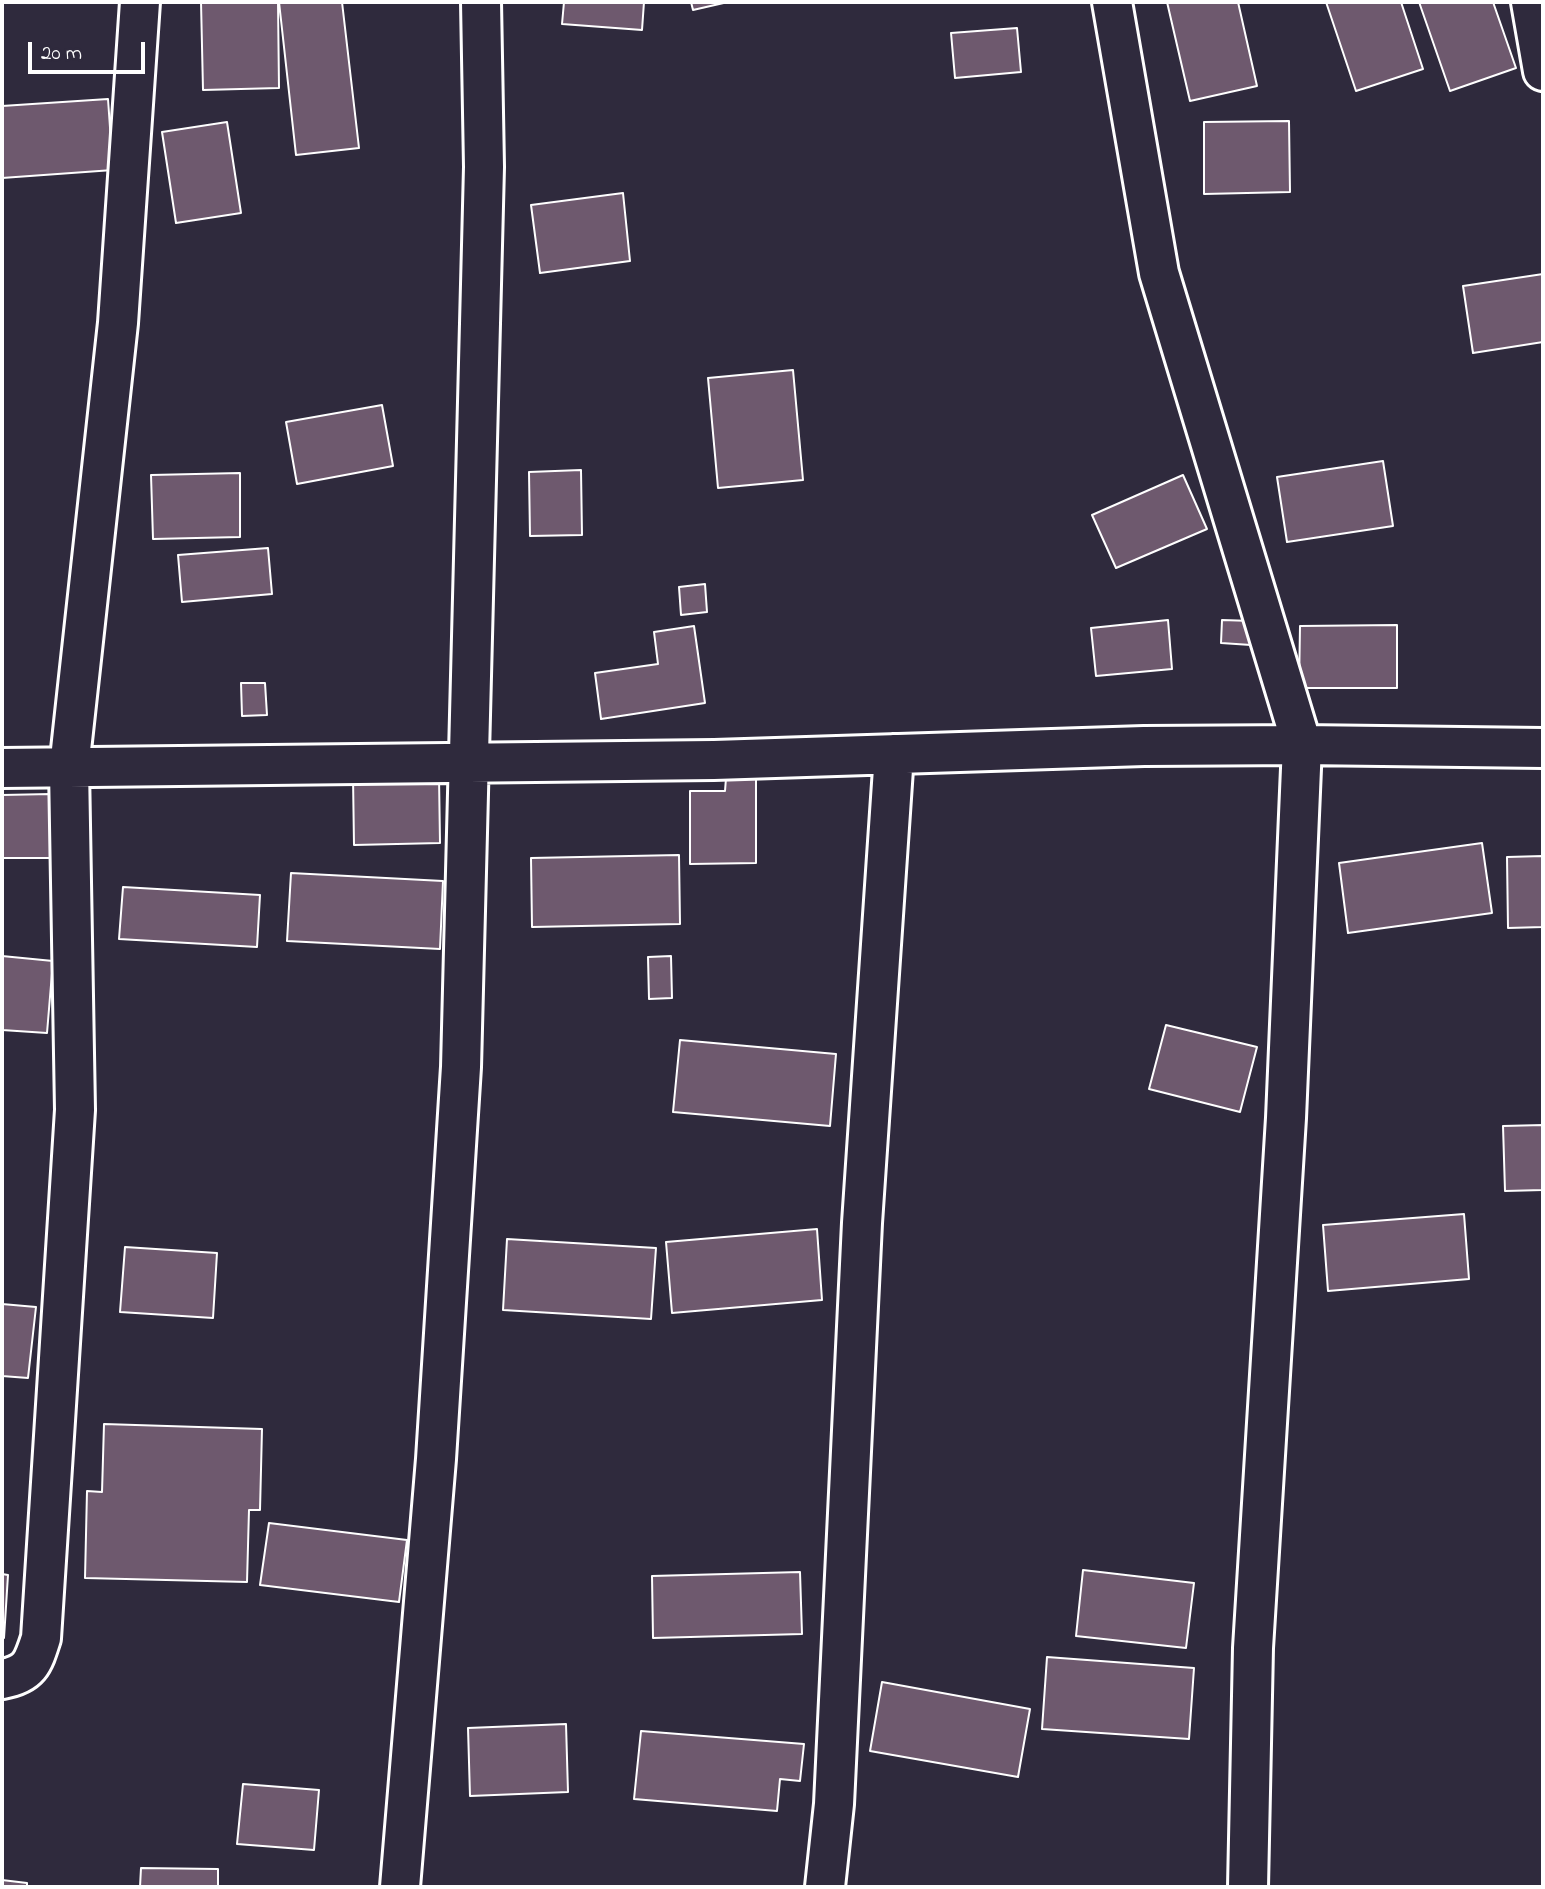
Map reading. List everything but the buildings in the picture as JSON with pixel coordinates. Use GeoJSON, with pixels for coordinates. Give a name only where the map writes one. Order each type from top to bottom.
{"type":"FeatureCollection","features":[{"type":"Feature","properties":{"kind":"street"},"geometry":{"type":"LineString","coordinates":[[2,1679],[17,1676],[34,1663],[41,1638],[75,1110],[69,768],[118,323],[140,2]]}},
{"type":"Feature","properties":{"kind":"street"},"geometry":{"type":"LineString","coordinates":[[400,1887],[436,1459],[461,1067],[484,167],[481,2]]}},
{"type":"Feature","properties":{"kind":"street"},"geometry":{"type":"LineString","coordinates":[[1112,2],[1159,273],[1302,745],[1286,1118],[1254,1648],[1248,1887]]}},
{"type":"Feature","properties":{"kind":"street"},"geometry":{"type":"LineString","coordinates":[[1531,2],[1543,71]]}},
{"type":"Feature","properties":{"kind":"street"},"geometry":{"type":"LineString","coordinates":[[2,768],[714,760],[1144,746],[1543,748]]}},
{"type":"Feature","properties":{"kind":"street"},"geometry":{"type":"LineString","coordinates":[[825,1887],[834,1804],[862,1223],[894,754]]}}]}
